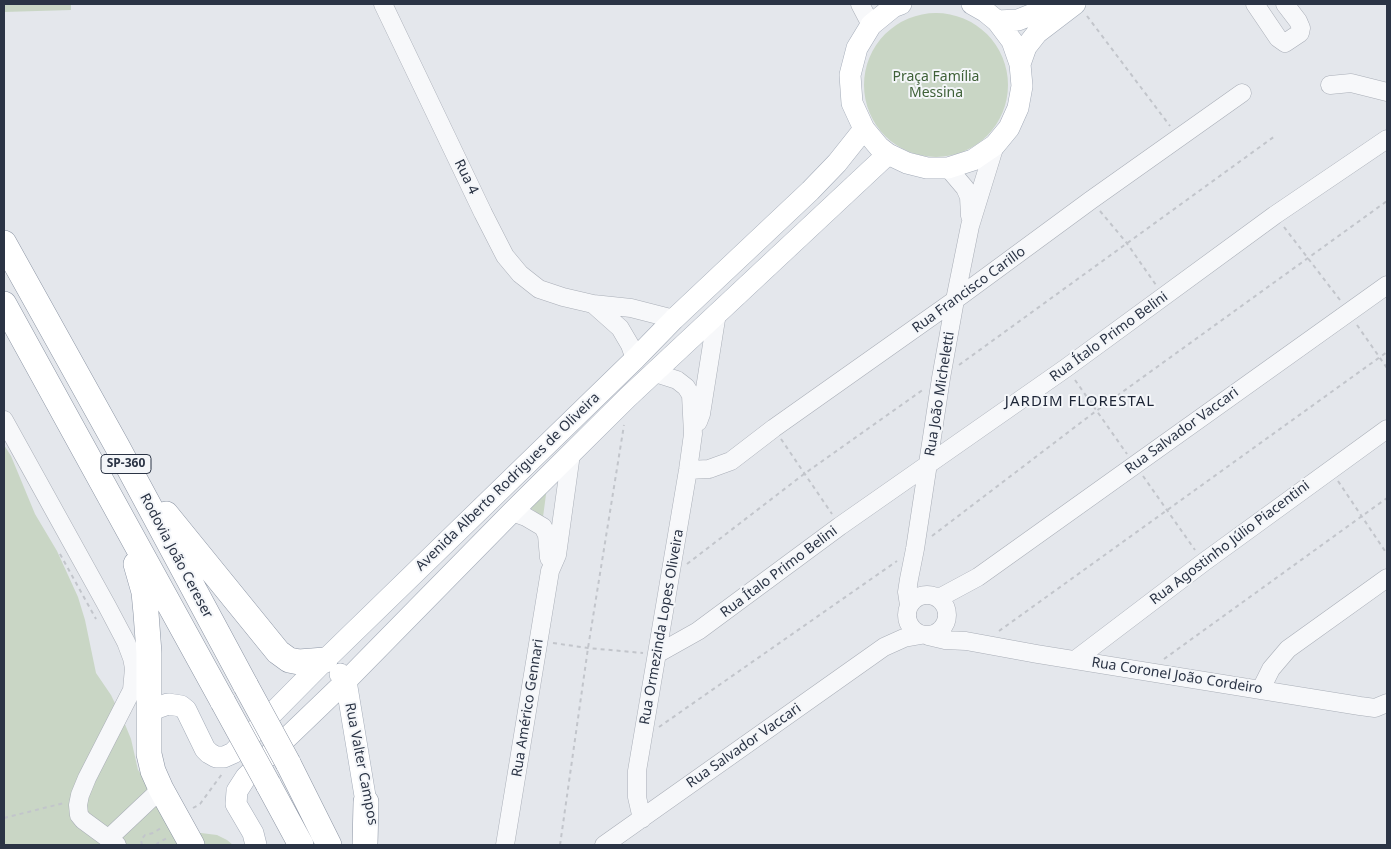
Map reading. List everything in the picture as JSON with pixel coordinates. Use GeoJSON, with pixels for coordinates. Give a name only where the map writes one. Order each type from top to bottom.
{"type":"FeatureCollection","features":[{"type":"Feature","properties":{"kind":"highway","name":"Rodovia João Cereser"},"geometry":{"type":"LineString","coordinates":[[4,243],[117,446],[288,763],[330,845]]}},
{"type":"Feature","properties":{"kind":"highway","name":"Rodovia João Cereser"},"geometry":{"type":"LineString","coordinates":[[4,304],[301,845]]}},
{"type":"Feature","properties":{"kind":"highway"},"geometry":{"type":"LineString","coordinates":[[117,446],[166,514],[278,652],[289,660],[294,661],[325,660]]}},
{"type":"Feature","properties":{"kind":"highway"},"geometry":{"type":"LineString","coordinates":[[120,516],[144,592],[149,653],[149,754],[153,771],[161,789],[192,845]]}},
{"type":"Feature","properties":{"kind":"highway"},"geometry":{"type":"LineString","coordinates":[[365,845],[366,802]]}},
{"type":"Feature","properties":{"kind":"main road"},"geometry":{"type":"LineString","coordinates":[[902,4],[893,7],[871,25],[857,48],[850,75],[852,103],[864,129],[879,147],[888,154],[907,163],[948,168],[973,160],[995,145],[1009,128],[1018,108],[1022,86],[1020,64],[1012,41],[997,21],[973,4]]}},
{"type":"Feature","properties":{"kind":"main road"},"geometry":{"type":"LineString","coordinates":[[997,21],[1018,20],[1038,12],[1049,4]]}},
{"type":"Feature","properties":{"kind":"main road"},"geometry":{"type":"LineString","coordinates":[[1020,64],[1026,47],[1037,33],[1079,8]]}},
{"type":"Feature","properties":{"kind":"main road","name":"Avenida Alberto Rodrigues de Oliveira"},"geometry":{"type":"LineString","coordinates":[[216,757],[224,757],[233,753],[325,660],[674,319],[810,191],[837,163],[864,129]]}},
{"type":"Feature","properties":{"kind":"main road","name":"Avenida Alberto Rodrigues de Oliveira"},"geometry":{"type":"LineString","coordinates":[[256,845],[253,833],[236,804],[237,791],[246,777],[346,681],[628,397],[888,154]]}},
{"type":"Feature","properties":{"kind":"main road"},"geometry":{"type":"LineString","coordinates":[[325,660],[346,681]]}},
{"type":"Feature","properties":{"kind":"main road","name":"Rua Valter Campos"},"geometry":{"type":"LineString","coordinates":[[346,681],[366,802]]}},
{"type":"Feature","properties":{"kind":"main road"},"geometry":{"type":"LineString","coordinates":[[148,711],[168,704],[181,706],[186,710],[205,749],[216,757]]}},
{"type":"Feature","properties":{"kind":"street","name":"Rua 4"},"geometry":{"type":"LineString","coordinates":[[383,4],[505,256],[520,274],[539,289],[593,304],[631,308],[674,319]]}},
{"type":"Feature","properties":{"kind":"street"},"geometry":{"type":"LineString","coordinates":[[860,4],[871,25]]}},
{"type":"Feature","properties":{"kind":"street"},"geometry":{"type":"LineString","coordinates":[[1255,4],[1278,38],[1285,43],[1300,33],[1301,28],[1285,4]]}},
{"type":"Feature","properties":{"kind":"street"},"geometry":{"type":"LineString","coordinates":[[1330,85],[1351,83],[1387,92]]}},
{"type":"Feature","properties":{"kind":"street","name":"Rua Francisco Carillo"},"geometry":{"type":"LineString","coordinates":[[688,470],[709,468],[731,461],[774,428],[1242,93]]}},
{"type":"Feature","properties":{"kind":"street","name":"Rua Ítalo Primo Belini"},"geometry":{"type":"LineString","coordinates":[[657,654],[698,631],[840,526],[1066,368],[1275,215],[1387,139]]}},
{"type":"Feature","properties":{"kind":"street","name":"Rua João Micheletti"},"geometry":{"type":"LineString","coordinates":[[908,611],[907,592],[955,300],[970,226],[995,145]]}},
{"type":"Feature","properties":{"kind":"street","name":"Rua João Micheletti"},"geometry":{"type":"LineString","coordinates":[[948,168],[962,183],[969,197],[970,226]]}},
{"type":"Feature","properties":{"kind":"street","name":"Rua Salvador Vaccari"},"geometry":{"type":"LineString","coordinates":[[942,606],[1134,465],[1387,285]]}},
{"type":"Feature","properties":{"kind":"street","name":"Rua 4"},"geometry":{"type":"LineString","coordinates":[[593,304],[620,328],[630,345],[635,359]]}},
{"type":"Feature","properties":{"kind":"street","name":"Rua Ormezinda Lopes Oliveira"},"geometry":{"type":"LineString","coordinates":[[693,434],[701,414],[717,313]]}},
{"type":"Feature","properties":{"kind":"street","name":"Rua Ormezinda Lopes Oliveira"},"geometry":{"type":"LineString","coordinates":[[642,819],[637,797],[637,771],[671,577],[693,434],[691,395],[686,387],[677,380],[655,372]]}},
{"type":"Feature","properties":{"kind":"street"},"geometry":{"type":"LineString","coordinates":[[4,420],[126,642],[134,668],[132,690],[80,795],[78,805],[80,815],[83,820],[113,842],[161,789]]}},
{"type":"Feature","properties":{"kind":"street","name":"Rua Agostinho Júlio Piacentini"},"geometry":{"type":"LineString","coordinates":[[1076,660],[1204,562],[1387,429]]}},
{"type":"Feature","properties":{"kind":"street","name":"Rua Américo Gennari"},"geometry":{"type":"LineString","coordinates":[[505,845],[550,571],[556,556],[571,454]]}},
{"type":"Feature","properties":{"kind":"street","name":"Rua Américo Gennari"},"geometry":{"type":"LineString","coordinates":[[512,512],[526,517],[543,527],[547,535],[550,571]]}},
{"type":"Feature","properties":{"kind":"street"},"geometry":{"type":"LineString","coordinates":[[914,555],[920,581],[942,606],[952,626],[973,642]]}},
{"type":"Feature","properties":{"kind":"street"},"geometry":{"type":"LineString","coordinates":[[420,568],[437,588]]}},
{"type":"Feature","properties":{"kind":"street"},"geometry":{"type":"LineString","coordinates":[[1261,689],[1270,669],[1288,649],[1387,578]]}},
{"type":"Feature","properties":{"kind":"street"},"geometry":{"type":"LineString","coordinates":[[919,596],[942,606],[941,631],[925,635],[911,628],[908,611],[919,596]]}},
{"type":"Feature","properties":{"kind":"street","name":"Rua Salvador Vaccari"},"geometry":{"type":"LineString","coordinates":[[884,647],[908,611]]}},
{"type":"Feature","properties":{"kind":"street","name":"Rua Salvador Vaccari"},"geometry":{"type":"LineString","coordinates":[[604,845],[884,647],[904,638],[925,635]]}},
{"type":"Feature","properties":{"kind":"street","name":"Rua Coronel João Cordeiro"},"geometry":{"type":"LineString","coordinates":[[925,635],[945,640],[973,642],[1360,706],[1375,708],[1387,703]]}},
{"type":"Feature","properties":{"kind":"street","name":"Rua Valter Campos"},"geometry":{"type":"LineString","coordinates":[[366,802],[378,845]]}},
{"type":"Feature","properties":{"kind":"path"},"geometry":{"type":"LineString","coordinates":[[1079,8],[1179,138]]}},
{"type":"Feature","properties":{"kind":"path"},"geometry":{"type":"LineString","coordinates":[[671,577],[804,474],[941,378],[1126,242],[1275,136]]}},
{"type":"Feature","properties":{"kind":"path"},"geometry":{"type":"LineString","coordinates":[[1091,200],[1126,242],[1164,297]]}},
{"type":"Feature","properties":{"kind":"path"},"geometry":{"type":"LineString","coordinates":[[643,738],[914,555],[1096,411],[1387,201]]}},
{"type":"Feature","properties":{"kind":"path"},"geometry":{"type":"LineString","coordinates":[[1275,215],[1349,312],[1387,368]]}},
{"type":"Feature","properties":{"kind":"path"},"geometry":{"type":"LineString","coordinates":[[973,642],[1167,509],[1387,352]]}},
{"type":"Feature","properties":{"kind":"path"},"geometry":{"type":"LineString","coordinates":[[1066,368],[1204,562]]}},
{"type":"Feature","properties":{"kind":"path"},"geometry":{"type":"LineString","coordinates":[[560,845],[588,648],[628,397]]}},
{"type":"Feature","properties":{"kind":"path"},"geometry":{"type":"LineString","coordinates":[[774,428],[840,526]]}},
{"type":"Feature","properties":{"kind":"path"},"geometry":{"type":"LineString","coordinates":[[1330,469],[1387,554]]}},
{"type":"Feature","properties":{"kind":"path"},"geometry":{"type":"LineString","coordinates":[[1148,671],[1387,498]]}},
{"type":"Feature","properties":{"kind":"path"},"geometry":{"type":"LineString","coordinates":[[60,555],[99,624]]}},
{"type":"Feature","properties":{"kind":"path"},"geometry":{"type":"LineString","coordinates":[[539,640],[588,648],[657,654]]}},
{"type":"Feature","properties":{"kind":"path"},"geometry":{"type":"LineString","coordinates":[[142,845],[141,840],[145,835],[153,833],[200,804],[220,779],[224,769],[224,763],[216,757]]}},
{"type":"Feature","properties":{"kind":"path"},"geometry":{"type":"LineString","coordinates":[[4,818],[66,802],[78,805]]}},
{"type":"Feature","properties":{"kind":"green space"},"geometry":{"type":"Polygon","coordinates":[[[4,4],[71,4],[71,10],[4,12],[4,4]]]}},
{"type":"Feature","properties":{"kind":"green space","name":"Praça Família Messina"},"geometry":{"type":"Polygon","coordinates":[[[936,13],[964,18],[987,34],[1003,57],[1008,85],[1003,113],[987,136],[964,152],[936,157],[908,152],[885,136],[869,113],[864,85],[869,57],[885,34],[908,18],[936,13]]]}},
{"type":"Feature","properties":{"kind":"green space"},"geometry":{"type":"Polygon","coordinates":[[[4,445],[11,456],[35,514],[57,551],[78,597],[85,620],[96,673],[111,695],[124,722],[131,739],[138,770],[185,831],[217,835],[233,845],[4,845],[4,445]]]}},
{"type":"Feature","properties":{"kind":"green space"},"geometry":{"type":"Polygon","coordinates":[[[547,487],[543,517],[530,508],[547,487]]]}},
{"type":"Feature","properties":{"kind":"district","name":"JARDIM FLORESTAL"},"geometry":{"type":"Point","coordinates":[1080,402]}}]}
